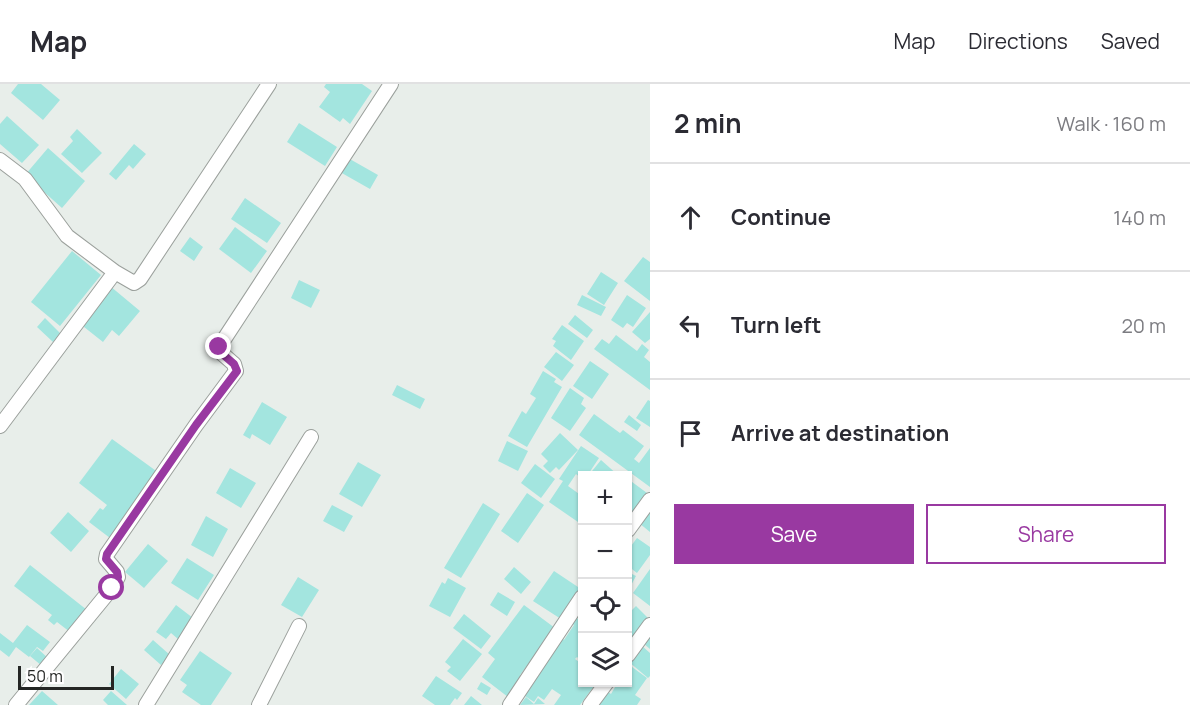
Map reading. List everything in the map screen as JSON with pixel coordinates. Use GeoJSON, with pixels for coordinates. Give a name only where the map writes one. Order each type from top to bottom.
{"type":"FeatureCollection","features":[{"type":"Feature","properties":{"kind":"street"},"geometry":{"type":"LineString","coordinates":[[0,160],[25,179],[67,236],[115,272],[134,283],[140,279],[269,84]]}},
{"type":"Feature","properties":{"kind":"street"},"geometry":{"type":"LineString","coordinates":[[16,705],[115,583],[118,577],[117,572],[106,559],[107,554],[196,425],[237,371],[234,364],[219,351],[219,347],[392,84]]}},
{"type":"Feature","properties":{"kind":"street"},"geometry":{"type":"LineString","coordinates":[[0,426],[115,272]]}},
{"type":"Feature","properties":{"kind":"street"},"geometry":{"type":"LineString","coordinates":[[146,705],[311,436]]}},
{"type":"Feature","properties":{"kind":"street"},"geometry":{"type":"LineString","coordinates":[[631,525],[650,500]]}},
{"type":"Feature","properties":{"kind":"street"},"geometry":{"type":"LineString","coordinates":[[510,705],[578,603]]}},
{"type":"Feature","properties":{"kind":"street"},"geometry":{"type":"LineString","coordinates":[[632,648],[650,625]]}},
{"type":"Feature","properties":{"kind":"street"},"geometry":{"type":"LineString","coordinates":[[259,705],[299,626]]}},
{"type":"Feature","properties":{"kind":"street"},"geometry":{"type":"LineString","coordinates":[[590,705],[603,687]]}},
{"type":"Feature","properties":{"kind":"building"},"geometry":{"type":"Polygon","coordinates":[[[18,84],[41,84],[60,100],[43,120],[11,93],[18,84]]]}},
{"type":"Feature","properties":{"kind":"building"},"geometry":{"type":"Polygon","coordinates":[[[326,84],[362,84],[372,91],[350,124],[343,118],[340,122],[319,107],[330,92],[324,87],[326,84]]]}},
{"type":"Feature","properties":{"kind":"building"},"geometry":{"type":"Polygon","coordinates":[[[7,116],[39,145],[22,163],[0,144],[0,124],[7,116]]]}},
{"type":"Feature","properties":{"kind":"building"},"geometry":{"type":"Polygon","coordinates":[[[299,123],[337,147],[325,166],[287,142],[299,123]]]}},
{"type":"Feature","properties":{"kind":"building"},"geometry":{"type":"Polygon","coordinates":[[[77,129],[102,153],[82,173],[61,154],[73,141],[70,137],[77,129]]]}},
{"type":"Feature","properties":{"kind":"building"},"geometry":{"type":"Polygon","coordinates":[[[134,144],[146,154],[133,169],[129,165],[116,180],[109,174],[134,144]]]}},
{"type":"Feature","properties":{"kind":"building"},"geometry":{"type":"Polygon","coordinates":[[[48,148],[85,181],[62,208],[25,175],[48,148]]]}},
{"type":"Feature","properties":{"kind":"building"},"geometry":{"type":"Polygon","coordinates":[[[348,158],[378,175],[370,189],[340,172],[348,158]]]}},
{"type":"Feature","properties":{"kind":"building"},"geometry":{"type":"Polygon","coordinates":[[[245,198],[281,223],[267,243],[231,219],[245,198]]]}},
{"type":"Feature","properties":{"kind":"building"},"geometry":{"type":"Polygon","coordinates":[[[235,227],[267,251],[251,273],[219,249],[235,227]]]}},
{"type":"Feature","properties":{"kind":"building"},"geometry":{"type":"Polygon","coordinates":[[[190,237],[203,247],[194,261],[180,251],[190,237]]]}},
{"type":"Feature","properties":{"kind":"building"},"geometry":{"type":"Polygon","coordinates":[[[72,251],[101,275],[60,326],[31,302],[72,251]]]}},
{"type":"Feature","properties":{"kind":"building"},"geometry":{"type":"Polygon","coordinates":[[[643,257],[650,262],[650,301],[624,281],[643,257]]]}},
{"type":"Feature","properties":{"kind":"building"},"geometry":{"type":"Polygon","coordinates":[[[601,272],[618,283],[604,305],[587,294],[601,272]]]}},
{"type":"Feature","properties":{"kind":"building"},"geometry":{"type":"Polygon","coordinates":[[[299,280],[320,290],[311,308],[291,298],[299,280]]]}},
{"type":"Feature","properties":{"kind":"building"},"geometry":{"type":"Polygon","coordinates":[[[110,286],[140,311],[119,336],[112,330],[103,342],[79,323],[110,286]]]}},
{"type":"Feature","properties":{"kind":"building"},"geometry":{"type":"Polygon","coordinates":[[[582,295],[606,307],[601,316],[577,305],[582,295]]]}},
{"type":"Feature","properties":{"kind":"building"},"geometry":{"type":"Polygon","coordinates":[[[627,295],[646,308],[633,327],[627,323],[623,328],[611,320],[627,295]]]}},
{"type":"Feature","properties":{"kind":"building"},"geometry":{"type":"Polygon","coordinates":[[[650,312],[650,339],[645,343],[632,332],[650,312]]]}},
{"type":"Feature","properties":{"kind":"building"},"geometry":{"type":"Polygon","coordinates":[[[575,315],[593,330],[587,338],[568,324],[575,315]]]}},
{"type":"Feature","properties":{"kind":"building"},"geometry":{"type":"Polygon","coordinates":[[[45,318],[61,334],[53,342],[37,327],[45,318]]]}},
{"type":"Feature","properties":{"kind":"building"},"geometry":{"type":"Polygon","coordinates":[[[562,325],[584,341],[571,360],[553,346],[556,341],[552,339],[562,325]]]}},
{"type":"Feature","properties":{"kind":"building"},"geometry":{"type":"Polygon","coordinates":[[[616,335],[637,351],[642,344],[649,350],[644,357],[650,362],[650,390],[594,349],[602,339],[609,344],[616,335]]]}},
{"type":"Feature","properties":{"kind":"building"},"geometry":{"type":"Polygon","coordinates":[[[556,352],[574,365],[562,381],[544,367],[556,352]]]}},
{"type":"Feature","properties":{"kind":"building"},"geometry":{"type":"Polygon","coordinates":[[[590,361],[609,374],[592,399],[573,386],[590,361]]]}},
{"type":"Feature","properties":{"kind":"building"},"geometry":{"type":"Polygon","coordinates":[[[543,371],[556,379],[554,382],[562,387],[527,447],[508,436],[522,411],[526,414],[536,398],[530,394],[543,371]]]}},
{"type":"Feature","properties":{"kind":"building"},"geometry":{"type":"Polygon","coordinates":[[[397,385],[425,399],[420,409],[392,395],[397,385]]]}},
{"type":"Feature","properties":{"kind":"building"},"geometry":{"type":"Polygon","coordinates":[[[570,388],[584,398],[581,404],[586,408],[570,431],[551,418],[570,388]]]}},
{"type":"Feature","properties":{"kind":"building"},"geometry":{"type":"Polygon","coordinates":[[[648,400],[650,401],[650,427],[636,418],[648,400]]]}},
{"type":"Feature","properties":{"kind":"building"},"geometry":{"type":"Polygon","coordinates":[[[262,402],[287,417],[270,445],[252,434],[250,439],[243,435],[262,402]]]}},
{"type":"Feature","properties":{"kind":"building"},"geometry":{"type":"Polygon","coordinates":[[[594,414],[620,433],[623,430],[644,446],[634,459],[639,463],[650,448],[650,487],[632,474],[632,471],[628,471],[579,435],[594,414]]]}},
{"type":"Feature","properties":{"kind":"building"},"geometry":{"type":"Polygon","coordinates":[[[629,415],[641,425],[637,431],[624,422],[629,415]]]}},
{"type":"Feature","properties":{"kind":"building"},"geometry":{"type":"Polygon","coordinates":[[[560,433],[578,450],[559,470],[556,467],[550,473],[543,466],[548,461],[541,454],[560,433]]]}},
{"type":"Feature","properties":{"kind":"building"},"geometry":{"type":"Polygon","coordinates":[[[112,439],[159,473],[110,538],[89,522],[100,508],[103,510],[107,505],[79,483],[112,439]]]}},
{"type":"Feature","properties":{"kind":"building"},"geometry":{"type":"Polygon","coordinates":[[[507,441],[528,451],[518,471],[498,461],[507,441]]]}},
{"type":"Feature","properties":{"kind":"building"},"geometry":{"type":"Polygon","coordinates":[[[581,446],[599,458],[590,471],[578,471],[578,476],[576,474],[568,486],[578,493],[578,522],[549,502],[563,481],[559,479],[581,446]]]}},
{"type":"Feature","properties":{"kind":"building"},"geometry":{"type":"Polygon","coordinates":[[[601,460],[613,471],[592,471],[601,460]]]}},
{"type":"Feature","properties":{"kind":"building"},"geometry":{"type":"Polygon","coordinates":[[[358,462],[381,475],[362,507],[339,494],[358,462]]]}},
{"type":"Feature","properties":{"kind":"building"},"geometry":{"type":"Polygon","coordinates":[[[535,464],[555,479],[541,498],[521,483],[535,464]]]}},
{"type":"Feature","properties":{"kind":"building"},"geometry":{"type":"Polygon","coordinates":[[[230,468],[256,483],[241,508],[216,493],[230,468]]]}},
{"type":"Feature","properties":{"kind":"building"},"geometry":{"type":"Polygon","coordinates":[[[632,482],[647,493],[632,515],[632,482]]]}},
{"type":"Feature","properties":{"kind":"building"},"geometry":{"type":"Polygon","coordinates":[[[527,493],[544,505],[518,543],[501,531],[527,493]]]}},
{"type":"Feature","properties":{"kind":"building"},"geometry":{"type":"Polygon","coordinates":[[[483,503],[500,514],[461,578],[444,568],[483,503]]]}},
{"type":"Feature","properties":{"kind":"building"},"geometry":{"type":"Polygon","coordinates":[[[332,505],[353,516],[344,532],[323,521],[332,505]]]}},
{"type":"Feature","properties":{"kind":"building"},"geometry":{"type":"Polygon","coordinates":[[[650,510],[650,532],[639,523],[650,510]]]}},
{"type":"Feature","properties":{"kind":"building"},"geometry":{"type":"Polygon","coordinates":[[[68,512],[89,531],[71,552],[50,533],[68,512]]]}},
{"type":"Feature","properties":{"kind":"building"},"geometry":{"type":"Polygon","coordinates":[[[206,516],[228,529],[213,557],[191,545],[206,516]]]}},
{"type":"Feature","properties":{"kind":"building"},"geometry":{"type":"Polygon","coordinates":[[[637,538],[650,547],[650,555],[637,573],[632,569],[632,545],[637,538]]]}},
{"type":"Feature","properties":{"kind":"building"},"geometry":{"type":"Polygon","coordinates":[[[148,544],[168,561],[144,588],[125,572],[148,544]]]}},
{"type":"Feature","properties":{"kind":"building"},"geometry":{"type":"Polygon","coordinates":[[[187,558],[214,575],[198,600],[171,583],[187,558]]]}},
{"type":"Feature","properties":{"kind":"building"},"geometry":{"type":"Polygon","coordinates":[[[30,565],[87,610],[70,632],[57,622],[54,625],[48,620],[52,615],[14,586],[30,565]]]}},
{"type":"Feature","properties":{"kind":"building"},"geometry":{"type":"Polygon","coordinates":[[[514,567],[531,582],[521,594],[504,579],[514,567]]]}},
{"type":"Feature","properties":{"kind":"building"},"geometry":{"type":"Polygon","coordinates":[[[650,569],[650,606],[633,593],[650,569]]]}},
{"type":"Feature","properties":{"kind":"building"},"geometry":{"type":"Polygon","coordinates":[[[554,571],[578,587],[578,594],[561,619],[533,601],[554,571]]]}},
{"type":"Feature","properties":{"kind":"building"},"geometry":{"type":"Polygon","coordinates":[[[298,577],[319,590],[302,617],[281,605],[298,577]]]}},
{"type":"Feature","properties":{"kind":"building"},"geometry":{"type":"Polygon","coordinates":[[[448,578],[466,588],[450,617],[429,606],[442,582],[445,584],[448,578]]]}},
{"type":"Feature","properties":{"kind":"building"},"geometry":{"type":"Polygon","coordinates":[[[498,592],[515,602],[507,616],[490,605],[498,592]]]}},
{"type":"Feature","properties":{"kind":"building"},"geometry":{"type":"Polygon","coordinates":[[[176,605],[193,618],[178,639],[171,633],[166,639],[156,632],[176,605]]]}},
{"type":"Feature","properties":{"kind":"building"},"geometry":{"type":"Polygon","coordinates":[[[524,605],[555,628],[520,675],[523,677],[508,697],[482,677],[495,659],[488,653],[524,605]]]}},
{"type":"Feature","properties":{"kind":"building"},"geometry":{"type":"Polygon","coordinates":[[[636,606],[649,619],[632,637],[632,633],[632,610],[636,606]]]}},
{"type":"Feature","properties":{"kind":"building"},"geometry":{"type":"Polygon","coordinates":[[[464,614],[491,636],[481,649],[453,628],[464,614]]]}},
{"type":"Feature","properties":{"kind":"building"},"geometry":{"type":"Polygon","coordinates":[[[574,616],[578,619],[578,658],[575,659],[578,661],[578,687],[593,687],[580,705],[554,705],[561,695],[552,689],[544,700],[538,696],[534,702],[522,694],[574,625],[570,622],[574,616]]]}},
{"type":"Feature","properties":{"kind":"building"},"geometry":{"type":"Polygon","coordinates":[[[27,625],[50,642],[43,651],[37,647],[29,657],[16,647],[9,657],[0,650],[0,633],[13,643],[27,625]]]}},
{"type":"Feature","properties":{"kind":"building"},"geometry":{"type":"Polygon","coordinates":[[[650,635],[650,649],[643,643],[650,635]]]}},
{"type":"Feature","properties":{"kind":"building"},"geometry":{"type":"Polygon","coordinates":[[[463,639],[482,654],[460,681],[447,671],[451,667],[445,662],[463,639]]]}},
{"type":"Feature","properties":{"kind":"building"},"geometry":{"type":"Polygon","coordinates":[[[153,640],[170,655],[161,665],[144,650],[153,640]]]}},
{"type":"Feature","properties":{"kind":"building"},"geometry":{"type":"Polygon","coordinates":[[[642,646],[650,653],[650,676],[648,678],[632,665],[632,658],[642,646]]]}},
{"type":"Feature","properties":{"kind":"building"},"geometry":{"type":"Polygon","coordinates":[[[37,648],[49,659],[42,666],[30,656],[37,648]]]}},
{"type":"Feature","properties":{"kind":"building"},"geometry":{"type":"Polygon","coordinates":[[[200,651],[232,673],[211,705],[201,705],[182,692],[187,685],[180,680],[200,651]]]}},
{"type":"Feature","properties":{"kind":"building"},"geometry":{"type":"Polygon","coordinates":[[[632,667],[647,678],[635,695],[641,699],[637,705],[597,705],[607,691],[611,694],[615,687],[632,687],[632,667]]]}},
{"type":"Feature","properties":{"kind":"building"},"geometry":{"type":"Polygon","coordinates":[[[121,669],[139,684],[126,699],[109,684],[121,669]]]}},
{"type":"Feature","properties":{"kind":"building"},"geometry":{"type":"Polygon","coordinates":[[[436,676],[462,693],[450,705],[435,705],[422,696],[436,676]]]}},
{"type":"Feature","properties":{"kind":"building"},"geometry":{"type":"Polygon","coordinates":[[[481,682],[491,688],[487,695],[477,689],[481,682]]]}},
{"type":"Feature","properties":{"kind":"building"},"geometry":{"type":"Polygon","coordinates":[[[42,691],[58,705],[29,705],[42,691]]]}},
{"type":"Feature","properties":{"kind":"building"},"geometry":{"type":"Polygon","coordinates":[[[111,691],[127,705],[108,705],[103,700],[111,691]]]}},
{"type":"Feature","properties":{"kind":"building"},"geometry":{"type":"Polygon","coordinates":[[[471,696],[482,705],[464,705],[471,696]]]}},
{"type":"Feature","properties":{"kind":"building"},"geometry":{"type":"Polygon","coordinates":[[[526,697],[534,704],[538,698],[545,704],[520,705],[526,697]]]}},
{"type":"Feature","properties":{"kind":"route"},"geometry":{"type":"LineString","coordinates":[[112,588],[118,577],[117,572],[106,559],[107,554],[196,425],[237,371],[234,364],[219,351],[219,347]]}}]}
